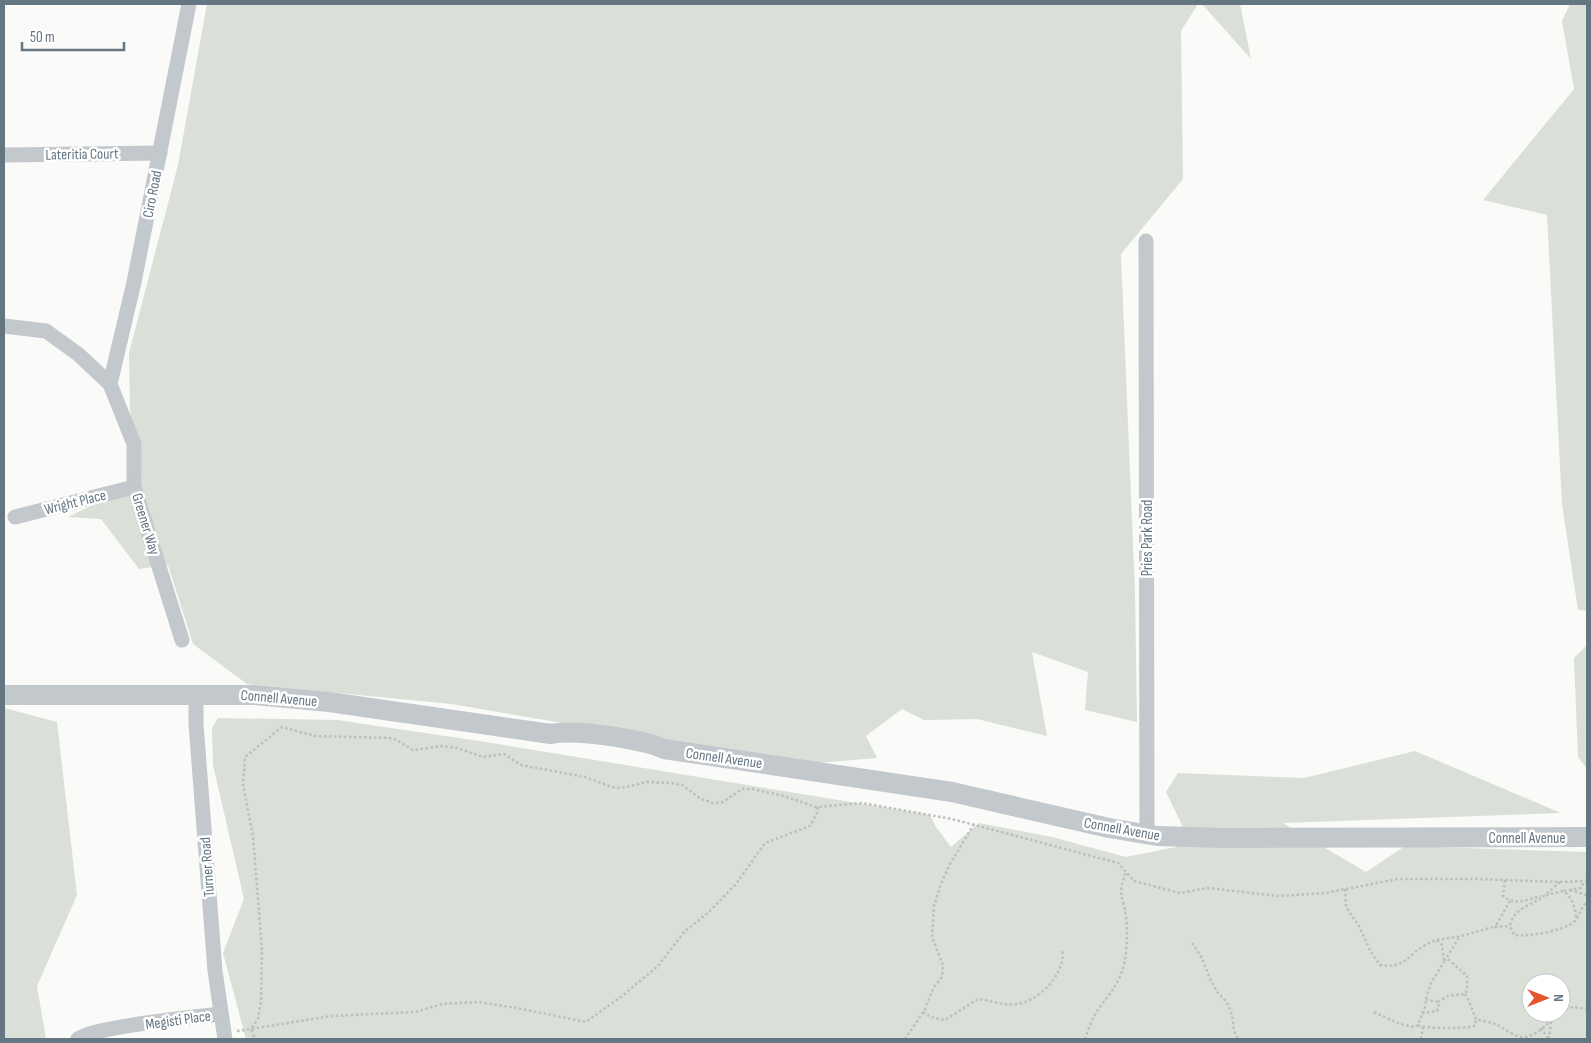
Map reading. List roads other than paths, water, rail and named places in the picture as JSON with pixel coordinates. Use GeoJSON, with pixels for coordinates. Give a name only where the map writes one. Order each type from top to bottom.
{"type":"FeatureCollection","features":[{"type":"Feature","properties":{"kind":"street","name":"Ciro Road"},"geometry":{"type":"LineString","coordinates":[[110,384],[134,282],[189,4]]}},
{"type":"Feature","properties":{"kind":"street","name":"Lateritia Court"},"geometry":{"type":"LineString","coordinates":[[4,155],[160,153]]}},
{"type":"Feature","properties":{"kind":"street","name":"Pries Park Road"},"geometry":{"type":"LineString","coordinates":[[1146,241],[1147,835]]}},
{"type":"Feature","properties":{"kind":"street","name":"Greener Way"},"geometry":{"type":"LineString","coordinates":[[4,326],[46,330],[78,354],[110,384],[134,444],[134,487],[182,640]]}},
{"type":"Feature","properties":{"kind":"street","name":"Wright Place"},"geometry":{"type":"LineString","coordinates":[[15,518],[134,487]]}},
{"type":"Feature","properties":{"kind":"street","name":"Connell Avenue"},"geometry":{"type":"LineString","coordinates":[[4,695],[196,694],[254,695],[299,699],[551,734],[564,740],[600,746],[652,751],[664,749],[952,792],[1147,835],[1223,838],[1587,837]]}},
{"type":"Feature","properties":{"kind":"street","name":"Turner Road"},"geometry":{"type":"LineString","coordinates":[[196,694],[196,724],[214,962],[224,1036]]}},
{"type":"Feature","properties":{"kind":"street","name":"Megisti Place"},"geometry":{"type":"LineString","coordinates":[[78,1039],[82,1036],[111,1029],[220,1014]]}}]}
